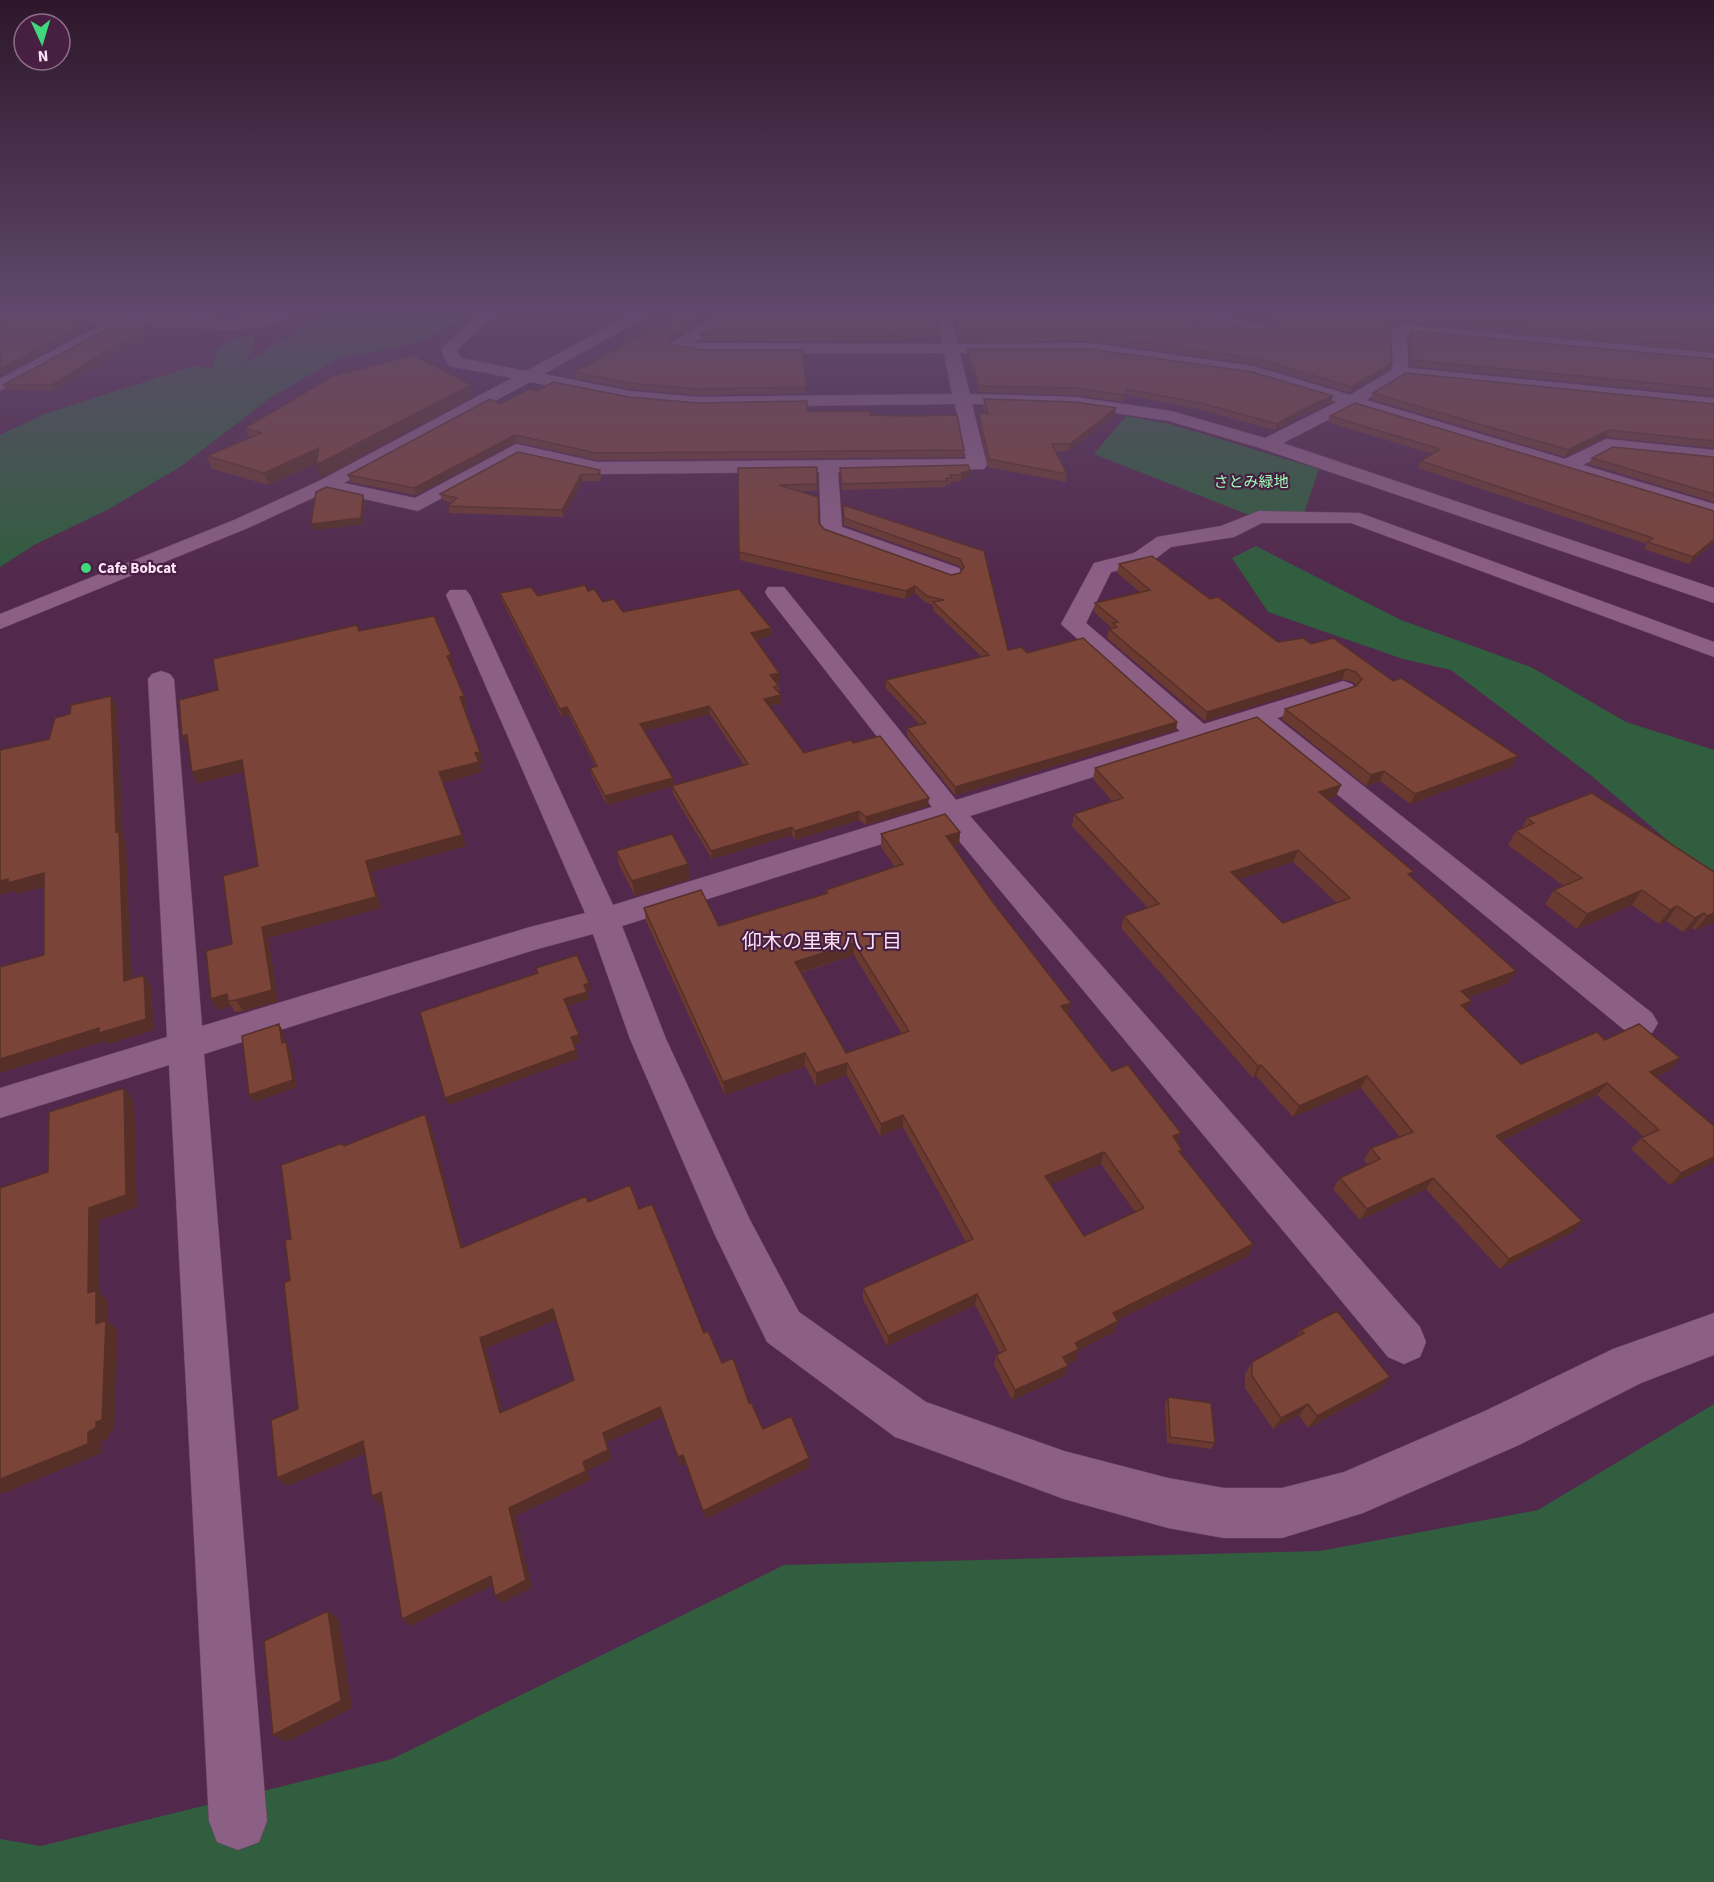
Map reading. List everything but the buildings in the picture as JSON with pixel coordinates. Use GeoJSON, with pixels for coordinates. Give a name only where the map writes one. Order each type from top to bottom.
{"type":"FeatureCollection","features":[{"type":"Feature","properties":{"kind":"street"},"geometry":{"type":"LineString","coordinates":[[0,622],[241,524],[327,485],[483,402]]}},
{"type":"Feature","properties":{"kind":"street"},"geometry":{"type":"LineString","coordinates":[[695,402],[712,402]]}},
{"type":"Feature","properties":{"kind":"street"},"geometry":{"type":"LineString","coordinates":[[327,485],[418,505],[516,450],[597,468],[976,465],[964,402]]}},
{"type":"Feature","properties":{"kind":"street"},"geometry":{"type":"LineString","coordinates":[[1069,402],[1171,416],[1267,444],[1714,596]]}},
{"type":"Feature","properties":{"kind":"street"},"geometry":{"type":"LineString","coordinates":[[1267,444],[1350,402]]}},
{"type":"Feature","properties":{"kind":"street"},"geometry":{"type":"LineString","coordinates":[[1360,402],[1714,511]]}},
{"type":"Feature","properties":{"kind":"street"},"geometry":{"type":"LineString","coordinates":[[1567,466],[1606,445],[1714,456]]}},
{"type":"Feature","properties":{"kind":"street"},"geometry":{"type":"LineString","coordinates":[[828,466],[832,530],[951,573]]}},
{"type":"Feature","properties":{"kind":"street"},"geometry":{"type":"LineString","coordinates":[[1199,733],[1073,624],[1102,568],[1142,558],[1165,542],[1226,532],[1259,517],[1353,517],[1714,650]]}},
{"type":"Feature","properties":{"kind":"street"},"geometry":{"type":"LineString","coordinates":[[776,592],[949,810],[1404,1341]]}},
{"type":"Feature","properties":{"kind":"street"},"geometry":{"type":"LineString","coordinates":[[458,595],[604,920],[648,1040],[735,1233],[783,1327],[912,1420],[1064,1475],[1168,1503],[1224,1513],[1282,1513],[1346,1496],[1502,1428],[1629,1365],[1714,1334]]}},
{"type":"Feature","properties":{"kind":"street"},"geometry":{"type":"LineString","coordinates":[[161,679],[238,1821]]}},
{"type":"Feature","properties":{"kind":"street"},"geometry":{"type":"LineString","coordinates":[[0,1103],[530,939],[604,920],[949,810],[1343,689]]}},
{"type":"Feature","properties":{"kind":"street"},"geometry":{"type":"LineString","coordinates":[[1257,715],[1640,1023]]}},
{"type":"Feature","properties":{"kind":"green space"},"geometry":{"type":"Polygon","coordinates":[[[82,402],[265,402],[180,467],[109,509],[34,545],[0,567],[0,435],[44,414],[82,402]]]}},
{"type":"Feature","properties":{"kind":"green space","name":"さとみ緑地"},"geometry":{"type":"Polygon","coordinates":[[[1126,416],[1170,424],[1319,469],[1304,513],[1249,515],[1094,454],[1126,416]]]}},
{"type":"Feature","properties":{"kind":"green space"},"geometry":{"type":"Polygon","coordinates":[[[1256,546],[1401,620],[1531,667],[1626,722],[1714,750],[1714,880],[1593,777],[1451,670],[1403,659],[1268,612],[1232,558],[1256,546]]]}},
{"type":"Feature","properties":{"kind":"green space"},"geometry":{"type":"Polygon","coordinates":[[[1714,1404],[1714,1882],[0,1882],[0,1839],[41,1846],[392,1759],[784,1565],[1320,1551],[1538,1510],[1714,1404]]]}},
{"type":"Feature","properties":{"kind":"place","name":"Cafe Bobcat"},"geometry":{"type":"Point","coordinates":[86,568]}},
{"type":"Feature","properties":{"kind":"district","name":"仰木の里東八丁目"},"geometry":{"type":"Point","coordinates":[822,942]}}]}
